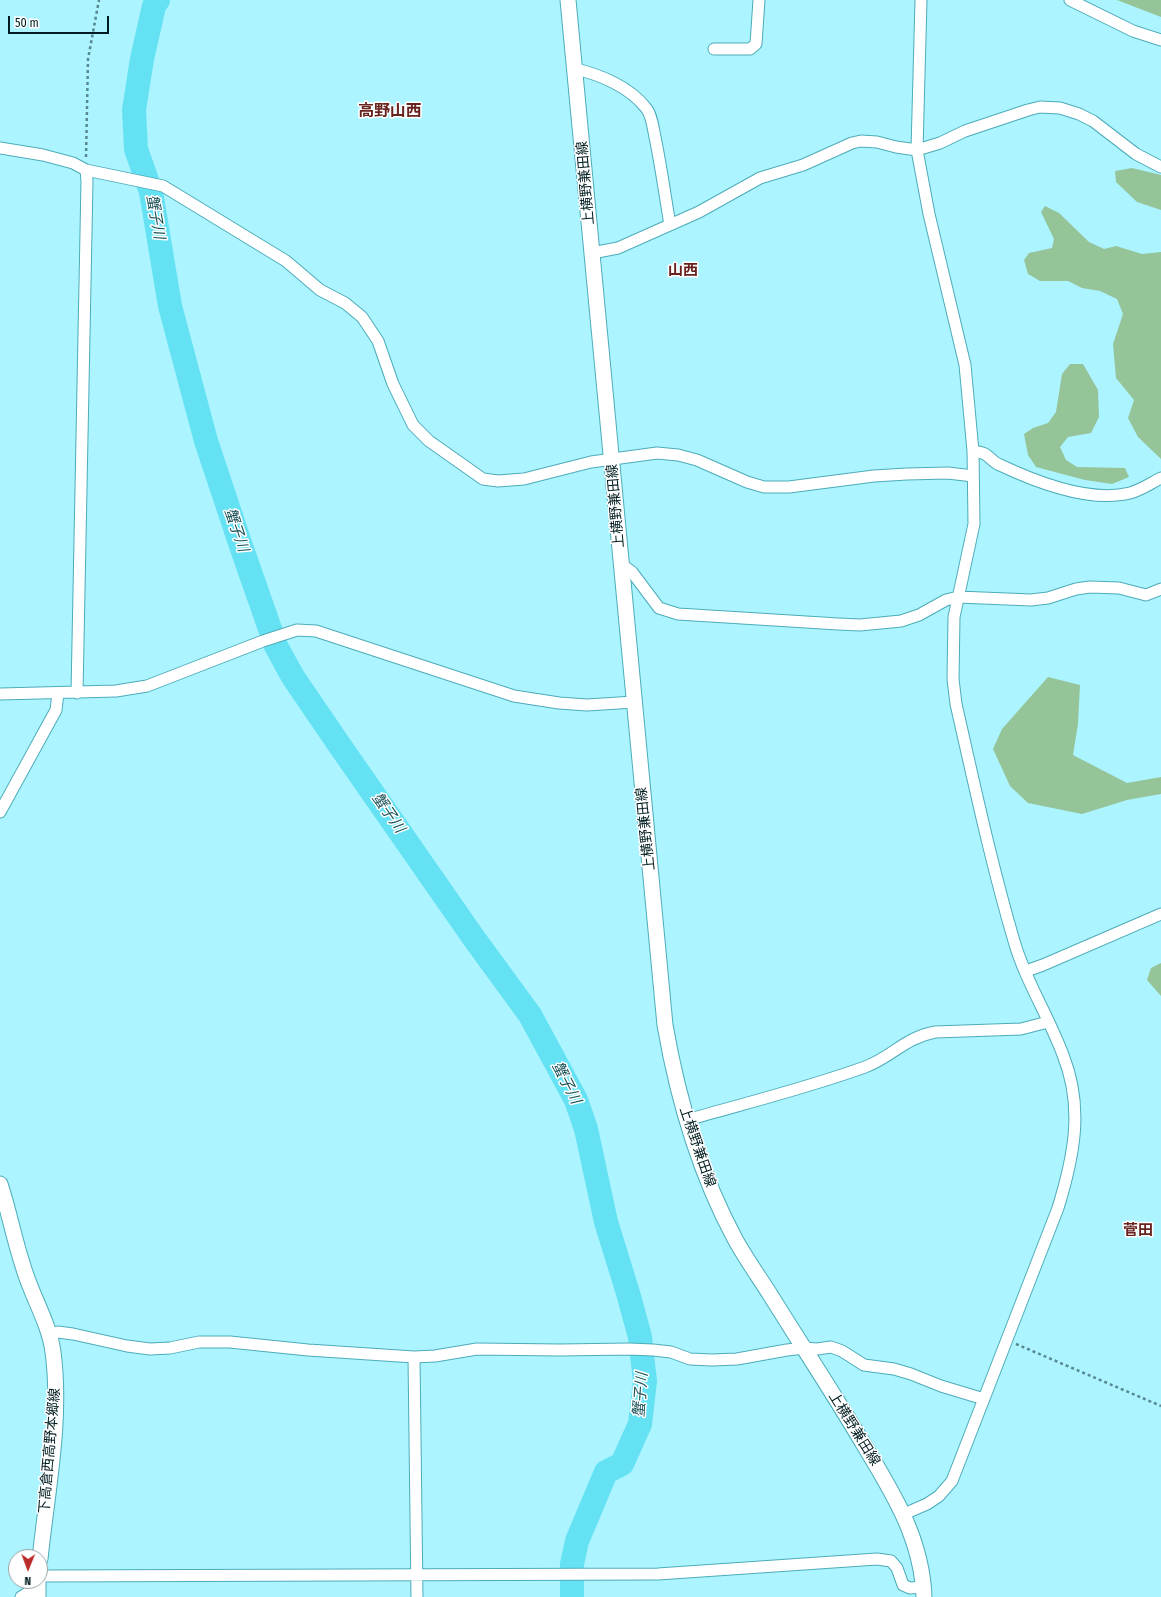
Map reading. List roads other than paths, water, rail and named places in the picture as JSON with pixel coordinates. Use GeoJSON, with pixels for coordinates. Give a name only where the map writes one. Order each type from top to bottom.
{"type":"FeatureCollection","features":[{"type":"Feature","properties":{"kind":"main road","name":"上横野兼田線"},"geometry":{"type":"LineString","coordinates":[[568,0],[665,1025],[674,1073],[687,1120],[706,1178],[735,1240],[850,1420],[904,1514],[916,1549],[922,1574],[924,1592]]}},
{"type":"Feature","properties":{"kind":"main road","name":"下高倉西高野本郷線"},"geometry":{"type":"LineString","coordinates":[[0,1184],[23,1267],[49,1334],[53,1351],[55,1422],[41,1549]]}},
{"type":"Feature","properties":{"kind":"street"},"geometry":{"type":"LineString","coordinates":[[714,49],[750,49],[756,44],[759,0]]}},
{"type":"Feature","properties":{"kind":"street"},"geometry":{"type":"LineString","coordinates":[[904,1514],[927,1504],[940,1496],[952,1481],[1058,1208],[1071,1164],[1075,1133],[1076,1104],[1064,1055],[1014,944],[997,882],[956,704],[953,679],[954,617],[971,544],[974,524],[973,451],[965,365],[929,214],[917,150],[921,0]]}},
{"type":"Feature","properties":{"kind":"street"},"geometry":{"type":"LineString","coordinates":[[1070,0],[1133,31],[1161,40]]}},
{"type":"Feature","properties":{"kind":"street"},"geometry":{"type":"LineString","coordinates":[[575,68],[587,71],[614,82],[638,99],[647,109],[652,123],[660,163],[670,225]]}},
{"type":"Feature","properties":{"kind":"street"},"geometry":{"type":"LineString","coordinates":[[592,253],[618,248],[699,212],[760,178],[803,165],[852,143],[877,142],[917,150],[1028,110],[1040,108],[1060,108],[1079,114],[1093,121],[1136,154],[1161,167]]}},
{"type":"Feature","properties":{"kind":"street"},"geometry":{"type":"LineString","coordinates":[[0,148],[43,155],[73,163],[86,170],[133,181],[163,186],[286,261],[320,290],[345,303],[362,317],[378,341],[394,384],[413,425],[429,441],[483,479],[498,481],[524,479],[612,458],[657,453],[678,455],[697,460],[747,482],[764,486],[789,487],[874,476],[907,474],[948,473],[973,476]]}},
{"type":"Feature","properties":{"kind":"street"},"geometry":{"type":"LineString","coordinates":[[77,693],[86,170]]}},
{"type":"Feature","properties":{"kind":"street"},"geometry":{"type":"LineString","coordinates":[[973,451],[984,454],[997,464],[1010,470],[1052,485],[1078,492],[1118,495],[1132,492],[1161,478]]}},
{"type":"Feature","properties":{"kind":"street"},"geometry":{"type":"LineString","coordinates":[[621,564],[632,572],[659,608],[678,614],[860,624],[901,621],[919,615],[946,600],[958,597],[1031,600],[1048,598],[1076,589],[1090,587],[1119,588],[1137,594],[1146,595],[1161,589]]}},
{"type":"Feature","properties":{"kind":"street"},"geometry":{"type":"LineString","coordinates":[[0,694],[116,691],[147,686],[263,641],[297,630],[316,631],[514,696],[559,703],[587,705],[634,702]]}},
{"type":"Feature","properties":{"kind":"street"},"geometry":{"type":"LineString","coordinates":[[0,812],[56,710],[58,693]]}},
{"type":"Feature","properties":{"kind":"street"},"geometry":{"type":"LineString","coordinates":[[1026,971],[1161,914]]}},
{"type":"Feature","properties":{"kind":"street"},"geometry":{"type":"LineString","coordinates":[[687,1120],[783,1093],[866,1067],[884,1059],[904,1043],[921,1034],[934,1032],[1021,1029],[1048,1022]]}},
{"type":"Feature","properties":{"kind":"street"},"geometry":{"type":"LineString","coordinates":[[49,1334],[58,1332],[73,1334],[127,1346],[150,1349],[170,1348],[199,1342],[230,1342],[308,1350],[414,1357],[435,1356],[477,1349],[502,1348],[560,1350],[629,1349],[671,1352],[690,1359],[712,1360],[737,1359],[804,1348],[817,1349],[831,1347],[842,1351],[864,1365],[894,1369],[912,1374],[941,1386],[984,1399]]}},
{"type":"Feature","properties":{"kind":"street"},"geometry":{"type":"LineString","coordinates":[[414,1357],[417,1597]]}},
{"type":"Feature","properties":{"kind":"street"},"geometry":{"type":"LineString","coordinates":[[48,1585],[416,1575],[658,1574],[877,1559],[891,1561],[896,1568],[903,1585],[924,1592]]}},
{"type":"Feature","properties":{"kind":"street"},"geometry":{"type":"LineString","coordinates":[[21,1597],[33,1589]]}},
{"type":"Feature","properties":{"kind":"waterway","name":"蟹子川"},"geometry":{"type":"LineString","coordinates":[[158,0],[154,6],[142,59],[134,110],[136,149],[151,192],[170,306],[206,441],[276,646],[293,677],[338,743],[473,937],[530,1015],[576,1100],[586,1129],[606,1222],[640,1337],[645,1381],[640,1424],[622,1464],[606,1472],[577,1541],[572,1564],[572,1597]]}},
{"type":"Feature","properties":{"kind":"district","name":"高野山西"},"geometry":{"type":"Point","coordinates":[390,112]}},
{"type":"Feature","properties":{"kind":"district","name":"山西"},"geometry":{"type":"Point","coordinates":[683,271]}},
{"type":"Feature","properties":{"kind":"district","name":"菅田"},"geometry":{"type":"Point","coordinates":[1138,1231]}}]}
